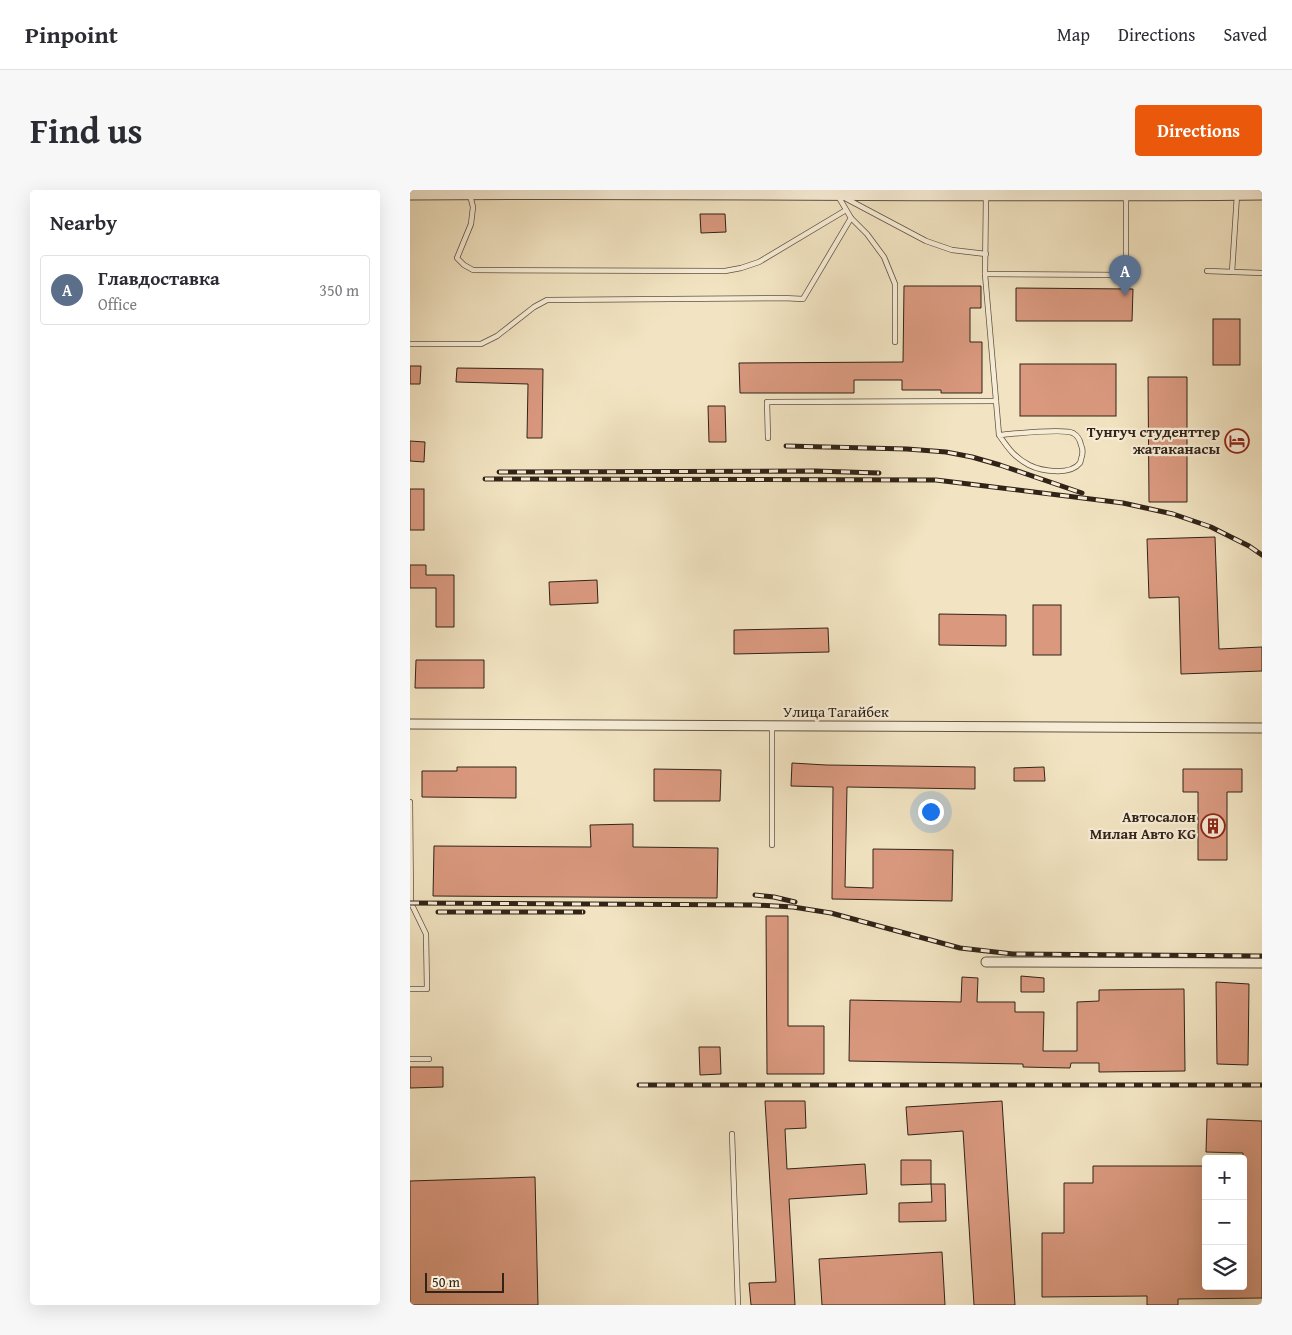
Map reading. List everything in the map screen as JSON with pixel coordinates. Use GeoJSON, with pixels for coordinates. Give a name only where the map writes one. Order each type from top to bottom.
{"type":"FeatureCollection","features":[{"type":"Feature","properties":{"kind":"street"},"geometry":{"type":"LineString","coordinates":[[410,194],[578,192],[837,194],[942,192],[986,195],[1083,193],[1126,195],[1150,192],[1232,192],[1262,194]]}},
{"type":"Feature","properties":{"kind":"street","name":"Улица Тагайбек"},"geometry":{"type":"LineString","coordinates":[[410,724],[1262,728]]}},
{"type":"Feature","properties":{"kind":"street"},"geometry":{"type":"LineString","coordinates":[[986,962],[1262,963]]}},
{"type":"Feature","properties":{"kind":"lane"},"geometry":{"type":"LineString","coordinates":[[1232,192],[1232,272]]}},
{"type":"Feature","properties":{"kind":"lane"},"geometry":{"type":"LineString","coordinates":[[470,194],[472,207],[471,224],[457,258],[473,270],[725,271],[759,262],[846,210]]}},
{"type":"Feature","properties":{"kind":"lane"},"geometry":{"type":"LineString","coordinates":[[837,194],[846,210],[867,234],[884,258],[895,284],[895,342]]}},
{"type":"Feature","properties":{"kind":"lane"},"geometry":{"type":"LineString","coordinates":[[837,194],[926,240],[952,250],[986,254]]}},
{"type":"Feature","properties":{"kind":"lane"},"geometry":{"type":"LineString","coordinates":[[986,195],[986,274],[1000,434],[1010,450],[1019,458],[1029,465],[1042,470],[1070,470],[1080,463],[1083,450],[1079,437],[1071,432],[1000,434]]}},
{"type":"Feature","properties":{"kind":"lane"},"geometry":{"type":"LineString","coordinates":[[986,274],[1126,275],[1126,195]]}},
{"type":"Feature","properties":{"kind":"lane"},"geometry":{"type":"LineString","coordinates":[[410,344],[481,344],[497,336],[534,307],[547,300],[803,299],[852,218]]}},
{"type":"Feature","properties":{"kind":"lane"},"geometry":{"type":"LineString","coordinates":[[1207,271],[1262,273]]}},
{"type":"Feature","properties":{"kind":"lane"},"geometry":{"type":"LineString","coordinates":[[768,438],[767,402],[996,401]]}},
{"type":"Feature","properties":{"kind":"lane"},"geometry":{"type":"LineString","coordinates":[[772,726],[772,845]]}},
{"type":"Feature","properties":{"kind":"lane"},"geometry":{"type":"LineString","coordinates":[[410,802],[411,903],[426,934],[427,989],[410,989]]}},
{"type":"Feature","properties":{"kind":"lane"},"geometry":{"type":"LineString","coordinates":[[410,1059],[429,1059]]}},
{"type":"Feature","properties":{"kind":"lane"},"geometry":{"type":"LineString","coordinates":[[732,1134],[738,1305]]}},
{"type":"Feature","properties":{"kind":"building"},"geometry":{"type":"Polygon","coordinates":[[[700,214],[725,214],[726,232],[701,233],[700,214]]]}},
{"type":"Feature","properties":{"kind":"building"},"geometry":{"type":"Polygon","coordinates":[[[904,286],[981,286],[981,308],[970,308],[970,342],[982,342],[982,393],[941,393],[941,390],[902,390],[902,380],[854,380],[854,393],[740,393],[739,363],[903,362],[904,286]]]}},
{"type":"Feature","properties":{"kind":"building"},"geometry":{"type":"Polygon","coordinates":[[[1016,288],[1133,289],[1132,321],[1016,321],[1016,288]]]}},
{"type":"Feature","properties":{"kind":"building"},"geometry":{"type":"Polygon","coordinates":[[[1213,319],[1240,319],[1240,365],[1213,365],[1213,319]]]}},
{"type":"Feature","properties":{"kind":"building"},"geometry":{"type":"Polygon","coordinates":[[[1020,364],[1116,364],[1116,416],[1020,416],[1020,364]]]}},
{"type":"Feature","properties":{"kind":"building"},"geometry":{"type":"Polygon","coordinates":[[[410,366],[421,366],[420,384],[410,384],[410,366]]]}},
{"type":"Feature","properties":{"kind":"building"},"geometry":{"type":"Polygon","coordinates":[[[457,368],[543,369],[542,438],[527,438],[528,384],[456,382],[457,368]]]}},
{"type":"Feature","properties":{"kind":"building"},"geometry":{"type":"Polygon","coordinates":[[[1148,377],[1187,377],[1187,502],[1149,502],[1148,377]]]}},
{"type":"Feature","properties":{"kind":"building"},"geometry":{"type":"Polygon","coordinates":[[[708,406],[725,406],[726,442],[709,442],[708,406]]]}},
{"type":"Feature","properties":{"kind":"building"},"geometry":{"type":"Polygon","coordinates":[[[410,441],[425,442],[424,462],[410,461],[410,441]]]}},
{"type":"Feature","properties":{"kind":"building"},"geometry":{"type":"Polygon","coordinates":[[[410,489],[424,489],[424,530],[410,530],[410,489]]]}},
{"type":"Feature","properties":{"kind":"building"},"geometry":{"type":"Polygon","coordinates":[[[1215,537],[1219,649],[1262,647],[1262,671],[1181,674],[1179,597],[1149,598],[1147,539],[1215,537]]]}},
{"type":"Feature","properties":{"kind":"building"},"geometry":{"type":"Polygon","coordinates":[[[410,565],[426,565],[426,575],[454,575],[454,627],[436,627],[436,588],[410,588],[410,565]]]}},
{"type":"Feature","properties":{"kind":"building"},"geometry":{"type":"Polygon","coordinates":[[[597,580],[598,603],[550,605],[549,582],[597,580]]]}},
{"type":"Feature","properties":{"kind":"building"},"geometry":{"type":"Polygon","coordinates":[[[1033,605],[1061,605],[1061,655],[1033,655],[1033,605]]]}},
{"type":"Feature","properties":{"kind":"building"},"geometry":{"type":"Polygon","coordinates":[[[939,614],[1006,615],[1006,646],[939,645],[939,614]]]}},
{"type":"Feature","properties":{"kind":"building"},"geometry":{"type":"Polygon","coordinates":[[[828,628],[829,652],[734,654],[734,630],[828,628]]]}},
{"type":"Feature","properties":{"kind":"building"},"geometry":{"type":"Polygon","coordinates":[[[416,660],[484,660],[484,688],[415,688],[416,660]]]}},
{"type":"Feature","properties":{"kind":"building"},"geometry":{"type":"Polygon","coordinates":[[[792,763],[975,767],[975,789],[847,787],[845,887],[873,888],[873,849],[953,850],[952,901],[832,899],[833,787],[791,786],[792,763]]]}},
{"type":"Feature","properties":{"kind":"building"},"geometry":{"type":"Polygon","coordinates":[[[457,767],[516,767],[516,798],[422,797],[422,771],[457,771],[457,767]]]}},
{"type":"Feature","properties":{"kind":"building"},"geometry":{"type":"Polygon","coordinates":[[[1044,767],[1045,781],[1014,781],[1014,768],[1044,767]]]}},
{"type":"Feature","properties":{"kind":"building"},"geometry":{"type":"Polygon","coordinates":[[[654,769],[721,770],[720,801],[654,801],[654,769]]]}},
{"type":"Feature","properties":{"kind":"building","name":"Автосалон Милан Авто KG"},"geometry":{"type":"Polygon","coordinates":[[[1183,769],[1242,769],[1242,792],[1227,792],[1227,860],[1198,860],[1198,792],[1183,792],[1183,769]]]}},
{"type":"Feature","properties":{"kind":"building"},"geometry":{"type":"Polygon","coordinates":[[[633,824],[633,847],[718,848],[717,898],[433,896],[434,846],[591,847],[590,825],[633,824]]]}},
{"type":"Feature","properties":{"kind":"building"},"geometry":{"type":"Polygon","coordinates":[[[766,916],[788,916],[788,1026],[824,1026],[824,1074],[767,1074],[766,916]]]}},
{"type":"Feature","properties":{"kind":"building"},"geometry":{"type":"Polygon","coordinates":[[[1021,976],[1044,978],[1044,992],[1021,992],[1021,976]]]}},
{"type":"Feature","properties":{"kind":"building"},"geometry":{"type":"Polygon","coordinates":[[[962,977],[978,978],[977,1002],[1015,1002],[1015,1012],[1044,1012],[1043,1051],[1077,1051],[1077,1002],[1099,1001],[1099,990],[1184,989],[1185,1071],[1099,1072],[1099,1063],[1071,1063],[1070,1068],[1023,1067],[1023,1064],[849,1061],[850,1000],[961,1002],[962,977]]]}},
{"type":"Feature","properties":{"kind":"building"},"geometry":{"type":"Polygon","coordinates":[[[1216,982],[1249,984],[1248,1065],[1217,1064],[1216,982]]]}},
{"type":"Feature","properties":{"kind":"building"},"geometry":{"type":"Polygon","coordinates":[[[699,1047],[720,1047],[721,1074],[700,1075],[699,1047]]]}},
{"type":"Feature","properties":{"kind":"building"},"geometry":{"type":"Polygon","coordinates":[[[410,1067],[443,1067],[443,1087],[410,1088],[410,1067]]]}},
{"type":"Feature","properties":{"kind":"building"},"geometry":{"type":"Polygon","coordinates":[[[765,1101],[805,1101],[806,1128],[785,1129],[787,1169],[865,1164],[867,1194],[789,1199],[795,1305],[751,1305],[749,1283],[776,1282],[765,1101]]]}},
{"type":"Feature","properties":{"kind":"building"},"geometry":{"type":"Polygon","coordinates":[[[1002,1101],[1015,1305],[974,1305],[963,1131],[908,1135],[906,1107],[1002,1101]]]}},
{"type":"Feature","properties":{"kind":"building"},"geometry":{"type":"Polygon","coordinates":[[[1207,1119],[1262,1121],[1262,1298],[1178,1299],[1178,1305],[1147,1305],[1147,1296],[1042,1297],[1042,1233],[1064,1233],[1064,1183],[1093,1183],[1093,1166],[1202,1166],[1202,1290],[1247,1290],[1247,1155],[1243,1155],[1243,1153],[1206,1152],[1207,1119]]]}},
{"type":"Feature","properties":{"kind":"building"},"geometry":{"type":"Polygon","coordinates":[[[901,1160],[931,1160],[931,1184],[901,1185],[901,1160]]]}},
{"type":"Feature","properties":{"kind":"building"},"geometry":{"type":"Polygon","coordinates":[[[535,1177],[538,1305],[410,1305],[410,1181],[535,1177]]]}},
{"type":"Feature","properties":{"kind":"building"},"geometry":{"type":"Polygon","coordinates":[[[931,1184],[945,1184],[946,1221],[899,1222],[899,1203],[932,1202],[931,1184]]]}},
{"type":"Feature","properties":{"kind":"building"},"geometry":{"type":"Polygon","coordinates":[[[942,1252],[945,1305],[822,1305],[819,1259],[942,1252]]]}},
{"type":"Feature","properties":{"kind":"railway"},"geometry":{"type":"LineString","coordinates":[[786,446],[907,449],[946,452],[1000,465],[1082,493]]}},
{"type":"Feature","properties":{"kind":"railway"},"geometry":{"type":"LineString","coordinates":[[499,472],[815,471],[879,473]]}},
{"type":"Feature","properties":{"kind":"railway"},"geometry":{"type":"LineString","coordinates":[[485,479],[936,480],[1123,503],[1173,514],[1211,527],[1249,546],[1262,555]]}},
{"type":"Feature","properties":{"kind":"railway"},"geometry":{"type":"LineString","coordinates":[[755,895],[795,902]]}},
{"type":"Feature","properties":{"kind":"railway"},"geometry":{"type":"LineString","coordinates":[[410,903],[756,905],[793,907],[831,913],[960,948],[1013,954],[1262,956]]}},
{"type":"Feature","properties":{"kind":"railway"},"geometry":{"type":"LineString","coordinates":[[438,912],[583,912]]}},
{"type":"Feature","properties":{"kind":"railway"},"geometry":{"type":"LineString","coordinates":[[639,1085],[1262,1085]]}},
{"type":"Feature","properties":{"kind":"place","name":"Главдоставка"},"geometry":{"type":"Point","coordinates":[1125,296]}},
{"type":"Feature","properties":{"kind":"place","name":"Тунгуч студенттер жатаканасы"},"geometry":{"type":"Point","coordinates":[1237,441]}},
{"type":"Feature","properties":{"kind":"place","name":"Автосалон Милан Авто KG"},"geometry":{"type":"Point","coordinates":[1213,826]}}]}
